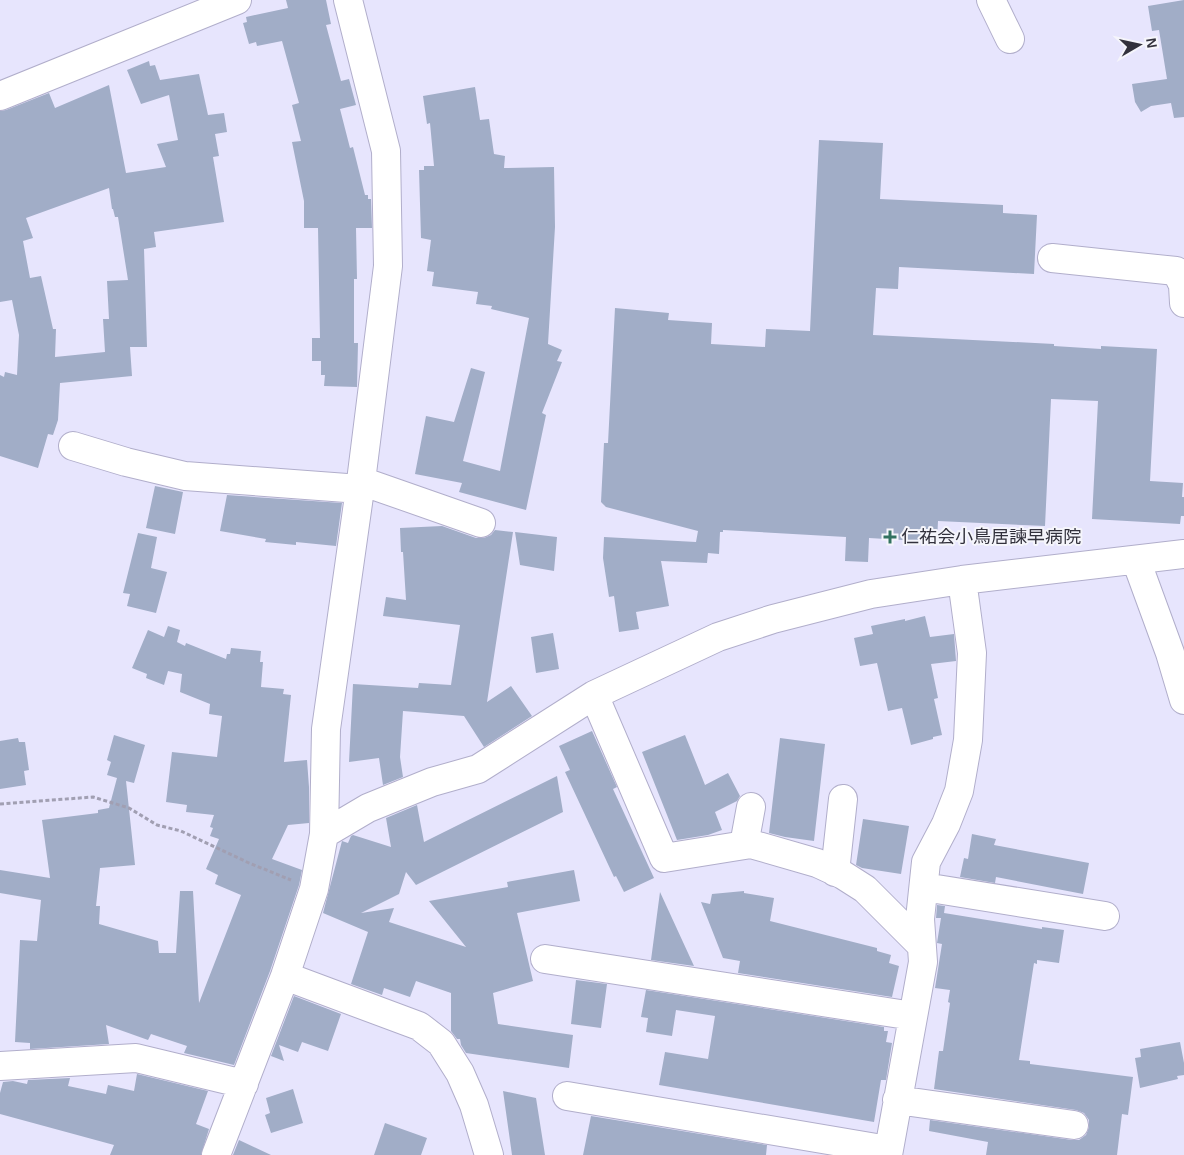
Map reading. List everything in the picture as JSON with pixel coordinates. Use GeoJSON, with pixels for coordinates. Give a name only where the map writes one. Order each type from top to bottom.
{"type":"FeatureCollection","features":[{"type":"Feature","properties":{"kind":"street"},"geometry":{"type":"LineString","coordinates":[[0,96],[236,0]]}},
{"type":"Feature","properties":{"kind":"street"},"geometry":{"type":"LineString","coordinates":[[216,1155],[285,976],[314,889],[324,834],[326,729],[388,266],[386,151],[348,0]]}},
{"type":"Feature","properties":{"kind":"street"},"geometry":{"type":"LineString","coordinates":[[991,0],[1010,39]]}},
{"type":"Feature","properties":{"kind":"street"},"geometry":{"type":"LineString","coordinates":[[1052,258],[1176,271],[1183,285],[1184,303]]}},
{"type":"Feature","properties":{"kind":"street"},"geometry":{"type":"LineString","coordinates":[[72,446],[126,462],[185,476],[360,485],[481,523]]}},
{"type":"Feature","properties":{"kind":"street"},"geometry":{"type":"LineString","coordinates":[[324,834],[368,808],[432,782],[478,769],[594,695],[718,637],[774,619],[871,594],[962,580],[1184,554]]}},
{"type":"Feature","properties":{"kind":"street"},"geometry":{"type":"LineString","coordinates":[[1136,560],[1170,653],[1184,700]]}},
{"type":"Feature","properties":{"kind":"street"},"geometry":{"type":"LineString","coordinates":[[567,1096],[888,1153],[923,962],[920,919],[926,862],[946,824],[960,791],[968,740],[972,653],[962,580]]}},
{"type":"Feature","properties":{"kind":"street"},"geometry":{"type":"LineString","coordinates":[[594,695],[664,858],[751,844],[817,863],[865,889],[921,945]]}},
{"type":"Feature","properties":{"kind":"street"},"geometry":{"type":"LineString","coordinates":[[835,872],[843,799]]}},
{"type":"Feature","properties":{"kind":"street"},"geometry":{"type":"LineString","coordinates":[[744,845],[751,807]]}},
{"type":"Feature","properties":{"kind":"street"},"geometry":{"type":"LineString","coordinates":[[924,887],[1105,916]]}},
{"type":"Feature","properties":{"kind":"street"},"geometry":{"type":"LineString","coordinates":[[545,959],[913,1016]]}},
{"type":"Feature","properties":{"kind":"street"},"geometry":{"type":"LineString","coordinates":[[285,976],[419,1026],[441,1043],[464,1081],[474,1105],[489,1155]]}},
{"type":"Feature","properties":{"kind":"street"},"geometry":{"type":"LineString","coordinates":[[0,1066],[136,1058],[244,1084]]}},
{"type":"Feature","properties":{"kind":"street"},"geometry":{"type":"LineString","coordinates":[[897,1100],[1074,1125]]}},
{"type":"Feature","properties":{"kind":"path"},"geometry":{"type":"LineString","coordinates":[[0,804],[93,797],[129,808],[157,825],[181,831],[250,863],[314,889]]}},
{"type":"Feature","properties":{"kind":"building"},"geometry":{"type":"Polygon","coordinates":[[[286,0],[326,0],[331,24],[326,25],[341,81],[349,79],[356,105],[340,109],[350,148],[353,147],[365,195],[368,195],[368,199],[371,199],[372,228],[356,228],[357,279],[354,279],[354,343],[358,343],[357,387],[324,386],[325,375],[321,375],[321,361],[312,361],[312,338],[320,338],[318,228],[304,228],[304,201],[292,142],[301,141],[292,105],[299,103],[282,41],[257,46],[256,42],[249,44],[243,23],[247,22],[246,17],[288,8],[286,0]]]}},
{"type":"Feature","properties":{"kind":"building"},"geometry":{"type":"Polygon","coordinates":[[[1184,0],[1184,117],[1174,118],[1171,103],[1151,106],[1141,112],[1135,102],[1132,84],[1167,79],[1159,30],[1152,31],[1148,6],[1184,0]]]}},
{"type":"Feature","properties":{"kind":"building"},"geometry":{"type":"Polygon","coordinates":[[[149,61],[150,66],[155,65],[160,80],[199,74],[208,115],[224,113],[227,132],[215,134],[219,156],[213,157],[224,222],[154,232],[156,247],[144,249],[147,347],[130,347],[132,376],[60,383],[58,420],[53,435],[48,434],[38,468],[0,456],[0,375],[4,377],[5,372],[17,375],[19,335],[12,300],[0,302],[0,111],[49,93],[55,108],[109,85],[126,173],[166,167],[157,144],[178,140],[169,95],[141,104],[127,70],[149,61]],[[109,188],[26,218],[33,238],[23,241],[30,278],[41,276],[53,329],[56,329],[55,357],[105,352],[103,319],[109,319],[107,281],[128,280],[118,217],[115,217],[109,188]]]}},
{"type":"Feature","properties":{"kind":"building"},"geometry":{"type":"Polygon","coordinates":[[[475,87],[480,120],[489,119],[494,154],[505,156],[504,168],[554,167],[555,227],[548,344],[562,350],[557,361],[562,362],[542,413],[546,415],[526,510],[459,492],[462,483],[415,474],[426,416],[454,422],[471,368],[485,372],[463,461],[500,471],[529,318],[491,309],[492,306],[476,304],[478,292],[432,286],[434,272],[427,271],[431,240],[421,238],[419,170],[424,170],[424,166],[434,166],[430,123],[427,124],[423,96],[475,87]]]}},
{"type":"Feature","properties":{"kind":"building"},"geometry":{"type":"Polygon","coordinates":[[[819,140],[883,143],[880,199],[1003,205],[1003,213],[1037,215],[1034,274],[899,267],[898,289],[876,288],[873,335],[1054,344],[1054,346],[1101,349],[1101,346],[1157,349],[1150,481],[1183,483],[1184,516],[1181,516],[1180,524],[1092,519],[1098,401],[1051,399],[1045,526],[938,521],[937,542],[869,538],[868,562],[845,561],[846,537],[723,530],[723,532],[720,532],[719,554],[708,553],[707,563],[661,561],[669,606],[636,612],[639,629],[619,632],[614,596],[609,597],[603,558],[604,537],[696,542],[698,531],[606,507],[601,502],[604,443],[608,443],[615,308],[669,313],[668,320],[712,323],[711,344],[765,347],[766,329],[810,331],[819,140]]]}},
{"type":"Feature","properties":{"kind":"building"},"geometry":{"type":"Polygon","coordinates":[[[155,486],[183,492],[175,534],[146,528],[155,486]]]}},
{"type":"Feature","properties":{"kind":"building"},"geometry":{"type":"Polygon","coordinates":[[[227,495],[342,503],[336,546],[296,542],[296,545],[265,542],[266,539],[220,531],[227,495]]]}},
{"type":"Feature","properties":{"kind":"building"},"geometry":{"type":"Polygon","coordinates":[[[442,526],[476,538],[484,538],[491,535],[495,530],[513,532],[487,702],[511,686],[532,716],[484,747],[464,716],[403,711],[400,757],[403,777],[383,785],[379,758],[349,762],[353,684],[418,688],[419,683],[451,685],[460,625],[383,616],[386,597],[406,600],[400,528],[442,526]]]}},
{"type":"Feature","properties":{"kind":"building"},"geometry":{"type":"Polygon","coordinates":[[[515,532],[557,537],[554,571],[520,565],[515,532]]]}},
{"type":"Feature","properties":{"kind":"building"},"geometry":{"type":"Polygon","coordinates":[[[138,533],[157,537],[151,568],[167,572],[156,613],[127,606],[130,594],[123,593],[138,533]]]}},
{"type":"Feature","properties":{"kind":"building"},"geometry":{"type":"Polygon","coordinates":[[[925,616],[930,637],[954,634],[956,661],[931,664],[938,698],[934,699],[942,735],[911,745],[902,708],[888,711],[877,663],[860,666],[854,638],[873,634],[871,626],[925,616]]]}},
{"type":"Feature","properties":{"kind":"building"},"geometry":{"type":"Polygon","coordinates":[[[168,626],[180,630],[177,642],[185,646],[186,643],[226,659],[227,654],[230,654],[231,648],[261,651],[260,662],[263,662],[261,687],[284,689],[283,694],[291,695],[284,762],[307,760],[309,823],[288,825],[272,859],[302,870],[299,885],[270,971],[234,1065],[184,1053],[187,1046],[151,1034],[148,1040],[106,1025],[109,1044],[30,1049],[30,1043],[15,1042],[20,940],[37,941],[41,900],[0,893],[0,870],[50,878],[42,820],[98,813],[98,810],[109,808],[117,778],[107,775],[111,762],[107,760],[114,735],[145,745],[134,783],[126,781],[135,865],[100,868],[96,906],[100,906],[99,924],[158,941],[159,953],[176,953],[180,891],[193,891],[199,1003],[241,895],[215,884],[218,875],[206,869],[219,839],[210,836],[213,828],[210,827],[214,815],[186,812],[187,805],[166,802],[172,752],[217,757],[222,716],[209,714],[210,704],[180,692],[182,674],[168,671],[164,685],[146,678],[147,674],[132,668],[148,630],[164,637],[168,626]]]}},
{"type":"Feature","properties":{"kind":"building"},"geometry":{"type":"Polygon","coordinates":[[[553,633],[559,669],[536,673],[531,637],[553,633]]]}},
{"type":"Feature","properties":{"kind":"building"},"geometry":{"type":"Polygon","coordinates":[[[592,731],[617,787],[613,789],[654,878],[624,892],[616,876],[614,877],[565,772],[570,770],[559,746],[592,731]]]}},
{"type":"Feature","properties":{"kind":"building"},"geometry":{"type":"Polygon","coordinates":[[[685,735],[705,785],[728,773],[740,796],[737,801],[715,812],[722,830],[708,835],[677,840],[642,752],[685,735]]]}},
{"type":"Feature","properties":{"kind":"building"},"geometry":{"type":"Polygon","coordinates":[[[18,738],[19,742],[25,742],[29,770],[24,771],[26,785],[0,789],[0,741],[18,738]]]}},
{"type":"Feature","properties":{"kind":"building"},"geometry":{"type":"Polygon","coordinates":[[[780,738],[825,744],[814,841],[769,833],[780,738]]]}},
{"type":"Feature","properties":{"kind":"building"},"geometry":{"type":"Polygon","coordinates":[[[557,776],[563,812],[416,885],[406,872],[399,894],[361,913],[394,908],[389,922],[466,947],[429,901],[508,887],[507,882],[574,870],[580,901],[517,913],[533,981],[493,993],[498,1024],[573,1035],[569,1068],[466,1053],[460,1039],[457,1039],[451,1031],[451,993],[416,981],[410,997],[384,988],[382,995],[351,984],[368,932],[323,913],[342,841],[348,843],[353,835],[391,847],[386,818],[417,805],[424,842],[557,776]]]}},
{"type":"Feature","properties":{"kind":"building"},"geometry":{"type":"Polygon","coordinates":[[[863,819],[909,826],[901,874],[862,868],[856,865],[863,819]]]}},
{"type":"Feature","properties":{"kind":"building"},"geometry":{"type":"Polygon","coordinates":[[[972,834],[996,839],[994,845],[1089,863],[1083,894],[996,877],[995,883],[960,877],[964,858],[968,859],[972,834]]]}},
{"type":"Feature","properties":{"kind":"building"},"geometry":{"type":"Polygon","coordinates":[[[744,891],[744,893],[774,898],[770,921],[877,948],[877,951],[891,955],[889,963],[899,966],[892,997],[738,973],[740,961],[723,958],[701,902],[710,904],[712,894],[744,891]]]}},
{"type":"Feature","properties":{"kind":"building"},"geometry":{"type":"Polygon","coordinates":[[[660,892],[694,966],[651,960],[660,892]]]}},
{"type":"Feature","properties":{"kind":"building"},"geometry":{"type":"Polygon","coordinates":[[[937,905],[945,906],[944,913],[1042,929],[1042,927],[1064,930],[1059,963],[1037,960],[1037,964],[1034,963],[1019,1060],[1030,1061],[1030,1064],[1133,1077],[1128,1115],[1122,1114],[1117,1155],[986,1155],[988,1142],[929,1131],[930,1120],[1079,1140],[1086,1135],[1089,1127],[1089,1120],[1084,1113],[1076,1110],[934,1089],[939,1051],[943,1051],[950,1003],[948,1002],[950,990],[935,988],[942,944],[937,943],[941,918],[936,918],[937,905]]]}},
{"type":"Feature","properties":{"kind":"building"},"geometry":{"type":"Polygon","coordinates":[[[576,980],[607,984],[601,1028],[571,1024],[576,980]]]}},
{"type":"Feature","properties":{"kind":"building"},"geometry":{"type":"Polygon","coordinates":[[[646,990],[884,1027],[884,1031],[888,1031],[886,1042],[892,1043],[886,1080],[881,1080],[874,1122],[659,1085],[665,1052],[708,1059],[715,1016],[676,1010],[672,1036],[646,1032],[648,1018],[641,1017],[646,990]]]}},
{"type":"Feature","properties":{"kind":"building"},"geometry":{"type":"Polygon","coordinates":[[[294,996],[341,1014],[328,1051],[302,1042],[298,1052],[279,1045],[284,1061],[271,1056],[294,996]]]}},
{"type":"Feature","properties":{"kind":"building"},"geometry":{"type":"Polygon","coordinates":[[[1180,1042],[1184,1075],[1177,1076],[1178,1079],[1140,1088],[1135,1058],[1141,1057],[1140,1049],[1180,1042]]]}},
{"type":"Feature","properties":{"kind":"building"},"geometry":{"type":"Polygon","coordinates":[[[137,1074],[208,1091],[196,1124],[209,1129],[201,1155],[110,1155],[114,1145],[0,1114],[0,1093],[3,1082],[13,1081],[27,1084],[28,1080],[70,1078],[68,1086],[106,1094],[108,1085],[134,1091],[137,1074]]]}},
{"type":"Feature","properties":{"kind":"building"},"geometry":{"type":"Polygon","coordinates":[[[293,1089],[303,1123],[271,1133],[265,1115],[270,1113],[266,1098],[293,1089]]]}},
{"type":"Feature","properties":{"kind":"building"},"geometry":{"type":"Polygon","coordinates":[[[503,1091],[536,1098],[545,1155],[512,1155],[503,1091]]]}},
{"type":"Feature","properties":{"kind":"building"},"geometry":{"type":"Polygon","coordinates":[[[591,1116],[767,1145],[766,1155],[583,1155],[591,1116]]]}},
{"type":"Feature","properties":{"kind":"building"},"geometry":{"type":"Polygon","coordinates":[[[385,1123],[427,1138],[421,1155],[374,1155],[385,1123]]]}},
{"type":"Feature","properties":{"kind":"building"},"geometry":{"type":"Polygon","coordinates":[[[239,1140],[271,1155],[233,1155],[239,1140]]]}},
{"type":"Feature","properties":{"kind":"place","name":"仁祐会小鳥居諫早病院"},"geometry":{"type":"Point","coordinates":[890,537]}}]}
